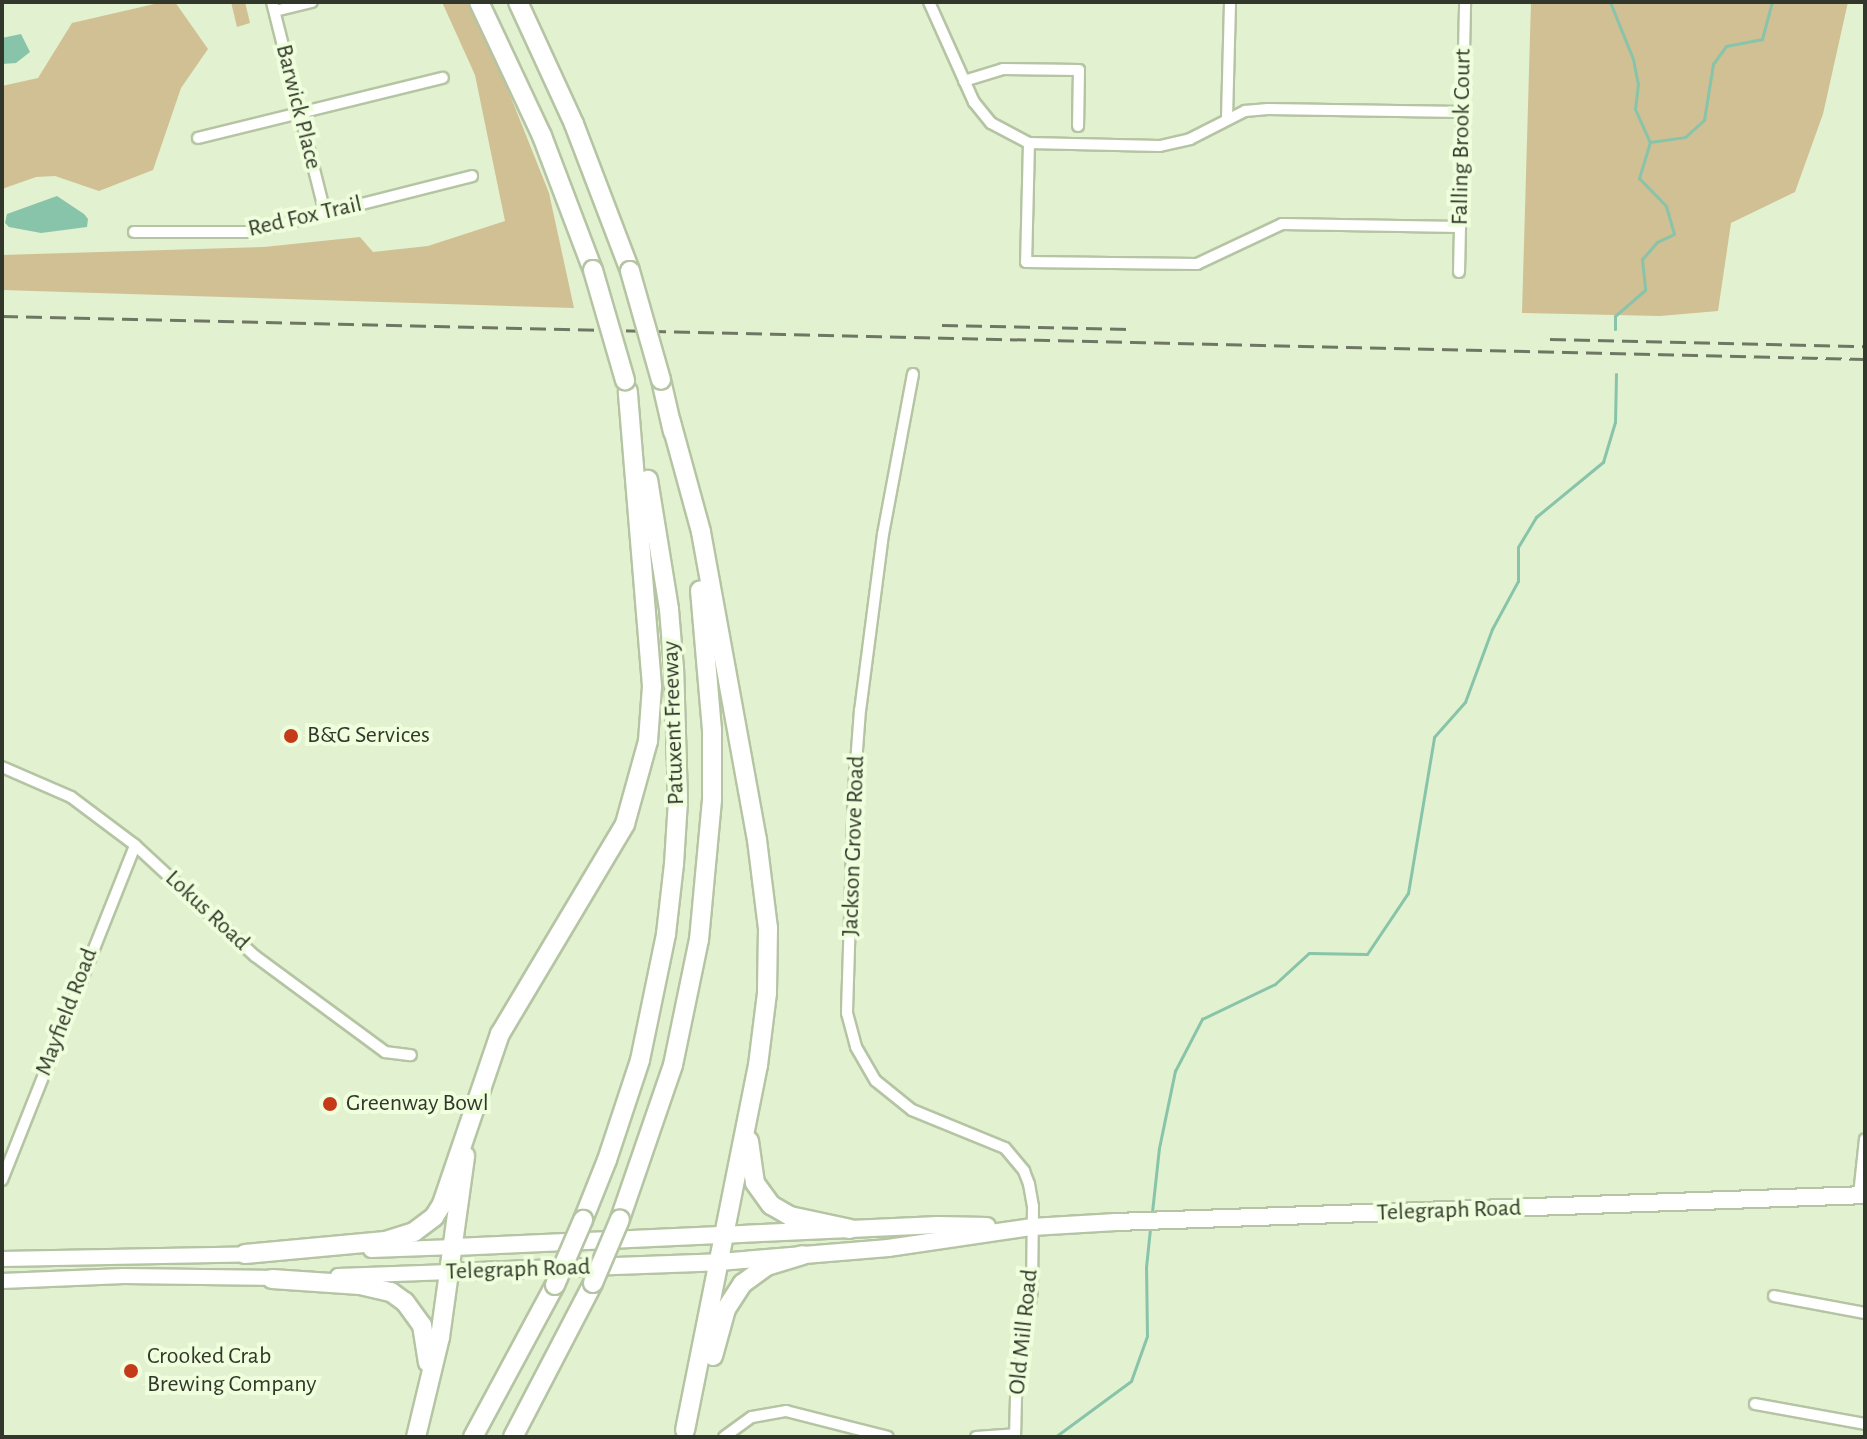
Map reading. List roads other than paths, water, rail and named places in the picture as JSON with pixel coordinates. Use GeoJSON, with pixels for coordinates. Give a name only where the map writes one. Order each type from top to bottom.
{"type":"FeatureCollection","features":[{"type":"Feature","properties":{"kind":"highway","name":"Patuxent Freeway"},"geometry":{"type":"LineString","coordinates":[[473,1437],[555,1285],[625,1107],[654,998],[674,864],[678,801],[669,609],[649,484],[627,386],[593,270],[542,136],[479,2]]}},
{"type":"Feature","properties":{"kind":"highway","name":"Patuxent Freeway"},"geometry":{"type":"LineString","coordinates":[[513,1437],[593,1283],[620,1219],[673,1065],[699,940],[708,866],[712,786],[708,665],[692,534],[661,380],[630,271],[574,124],[518,2]]}},
{"type":"Feature","properties":{"kind":"highway"},"geometry":{"type":"LineString","coordinates":[[245,1254],[385,1241],[425,1225],[442,1204],[489,1059],[515,1006],[625,824],[644,756],[651,713],[651,655],[627,386]]}},
{"type":"Feature","properties":{"kind":"highway"},"geometry":{"type":"LineString","coordinates":[[671,422],[701,532],[763,875],[768,928],[767,993],[749,1112],[684,1434]]}},
{"type":"Feature","properties":{"kind":"highway"},"geometry":{"type":"LineString","coordinates":[[416,1437],[451,1272],[475,1102]]}},
{"type":"Feature","properties":{"kind":"highway"},"geometry":{"type":"LineString","coordinates":[[749,1112],[750,1169],[762,1196],[790,1216],[850,1229]]}},
{"type":"Feature","properties":{"kind":"highway"},"geometry":{"type":"LineString","coordinates":[[684,1434],[734,1293],[753,1273],[802,1255]]}},
{"type":"Feature","properties":{"kind":"highway"},"geometry":{"type":"LineString","coordinates":[[272,1279],[377,1288],[405,1302],[426,1337],[425,1403]]}},
{"type":"Feature","properties":{"kind":"main road","name":"Telegraph Road"},"geometry":{"type":"LineString","coordinates":[[2,1259],[455,1247],[938,1225],[1032,1227],[1862,1195]]}},
{"type":"Feature","properties":{"kind":"main road","name":"Telegraph Road"},"geometry":{"type":"LineString","coordinates":[[2,1281],[124,1276],[272,1279],[719,1262],[888,1248],[1032,1227]]}},
{"type":"Feature","properties":{"kind":"street"},"geometry":{"type":"LineString","coordinates":[[273,7],[312,2]]}},
{"type":"Feature","properties":{"kind":"street"},"geometry":{"type":"LineString","coordinates":[[929,2],[974,102],[991,123],[1029,143],[1160,146],[1190,139],[1227,118],[1268,109],[1462,112]]}},
{"type":"Feature","properties":{"kind":"street"},"geometry":{"type":"LineString","coordinates":[[1227,118],[1230,2]]}},
{"type":"Feature","properties":{"kind":"street","name":"Falling Brook Court"},"geometry":{"type":"LineString","coordinates":[[1459,272],[1465,2]]}},
{"type":"Feature","properties":{"kind":"street","name":"Barwick Place"},"geometry":{"type":"LineString","coordinates":[[273,7],[325,213]]}},
{"type":"Feature","properties":{"kind":"street"},"geometry":{"type":"LineString","coordinates":[[964,81],[1003,69],[1079,70],[1078,126]]}},
{"type":"Feature","properties":{"kind":"street"},"geometry":{"type":"LineString","coordinates":[[198,138],[443,78]]}},
{"type":"Feature","properties":{"kind":"street"},"geometry":{"type":"LineString","coordinates":[[1029,143],[1026,262],[1197,264],[1282,224],[1460,227]]}},
{"type":"Feature","properties":{"kind":"street","name":"Red Fox Trail"},"geometry":{"type":"LineString","coordinates":[[134,232],[251,232],[472,176]]}},
{"type":"Feature","properties":{"kind":"street","name":"Jackson Grove Road"},"geometry":{"type":"LineString","coordinates":[[913,374],[883,534],[860,710],[854,789],[847,1013],[864,1065],[895,1099],[930,1117],[992,1140],[1016,1159],[1029,1184],[1032,1227]]}},
{"type":"Feature","properties":{"kind":"street","name":"Lokus Road"},"geometry":{"type":"LineString","coordinates":[[2,767],[71,797],[135,845],[255,956],[385,1052],[411,1055]]}},
{"type":"Feature","properties":{"kind":"street","name":"Mayfield Road"},"geometry":{"type":"LineString","coordinates":[[3,1173],[135,845]]}},
{"type":"Feature","properties":{"kind":"street"},"geometry":{"type":"LineString","coordinates":[[1862,1195],[1865,1139]]}},
{"type":"Feature","properties":{"kind":"street","name":"Old Mill Road"},"geometry":{"type":"LineString","coordinates":[[1015,1435],[1016,1397],[1031,1302],[1032,1227]]}},
{"type":"Feature","properties":{"kind":"street"},"geometry":{"type":"LineString","coordinates":[[1774,1296],[1865,1313]]}},
{"type":"Feature","properties":{"kind":"street"},"geometry":{"type":"LineString","coordinates":[[1755,1404],[1865,1424]]}},
{"type":"Feature","properties":{"kind":"street"},"geometry":{"type":"LineString","coordinates":[[724,1437],[752,1417],[786,1411],[888,1437]]}},
{"type":"Feature","properties":{"kind":"street"},"geometry":{"type":"LineString","coordinates":[[976,1437],[1015,1435]]}},
{"type":"Feature","properties":{"kind":"waterway"},"geometry":{"type":"LineString","coordinates":[[1610,2],[1633,59],[1638,84],[1635,109],[1650,142],[1639,178],[1666,206],[1674,234],[1657,242],[1642,259],[1645,290],[1615,316],[1615,329]]}},
{"type":"Feature","properties":{"kind":"waterway"},"geometry":{"type":"LineString","coordinates":[[1650,142],[1685,137],[1704,120],[1713,64],[1726,46],[1762,39],[1772,2]]}},
{"type":"Feature","properties":{"kind":"waterway"},"geometry":{"type":"LineString","coordinates":[[1776,2],[1803,2]]}},
{"type":"Feature","properties":{"kind":"waterway"},"geometry":{"type":"LineString","coordinates":[[1152,1212],[1159,1148],[1175,1071],[1202,1019],[1275,984],[1309,953],[1367,954],[1408,893],[1434,737],[1465,702],[1492,629],[1518,581],[1518,547],[1536,517],[1603,462],[1615,422],[1616,374]]}},
{"type":"Feature","properties":{"kind":"waterway"},"geometry":{"type":"LineString","coordinates":[[1055,1437],[1131,1381],[1147,1336],[1146,1267],[1150,1229]]}},
{"type":"Feature","properties":{"kind":"railway"},"geometry":{"type":"LineString","coordinates":[[2,316],[1865,359]]}},
{"type":"Feature","properties":{"kind":"railway"},"geometry":{"type":"LineString","coordinates":[[942,325],[1130,329]]}},
{"type":"Feature","properties":{"kind":"railway"},"geometry":{"type":"LineString","coordinates":[[1550,339],[1865,346]]}},
{"type":"Feature","properties":{"kind":"place","name":"B&G Services"},"geometry":{"type":"Point","coordinates":[291,736]}},
{"type":"Feature","properties":{"kind":"place","name":"Greenway Bowl"},"geometry":{"type":"Point","coordinates":[330,1104]}},
{"type":"Feature","properties":{"kind":"place","name":"Crooked Crab Brewing Company"},"geometry":{"type":"Point","coordinates":[131,1371]}}]}
